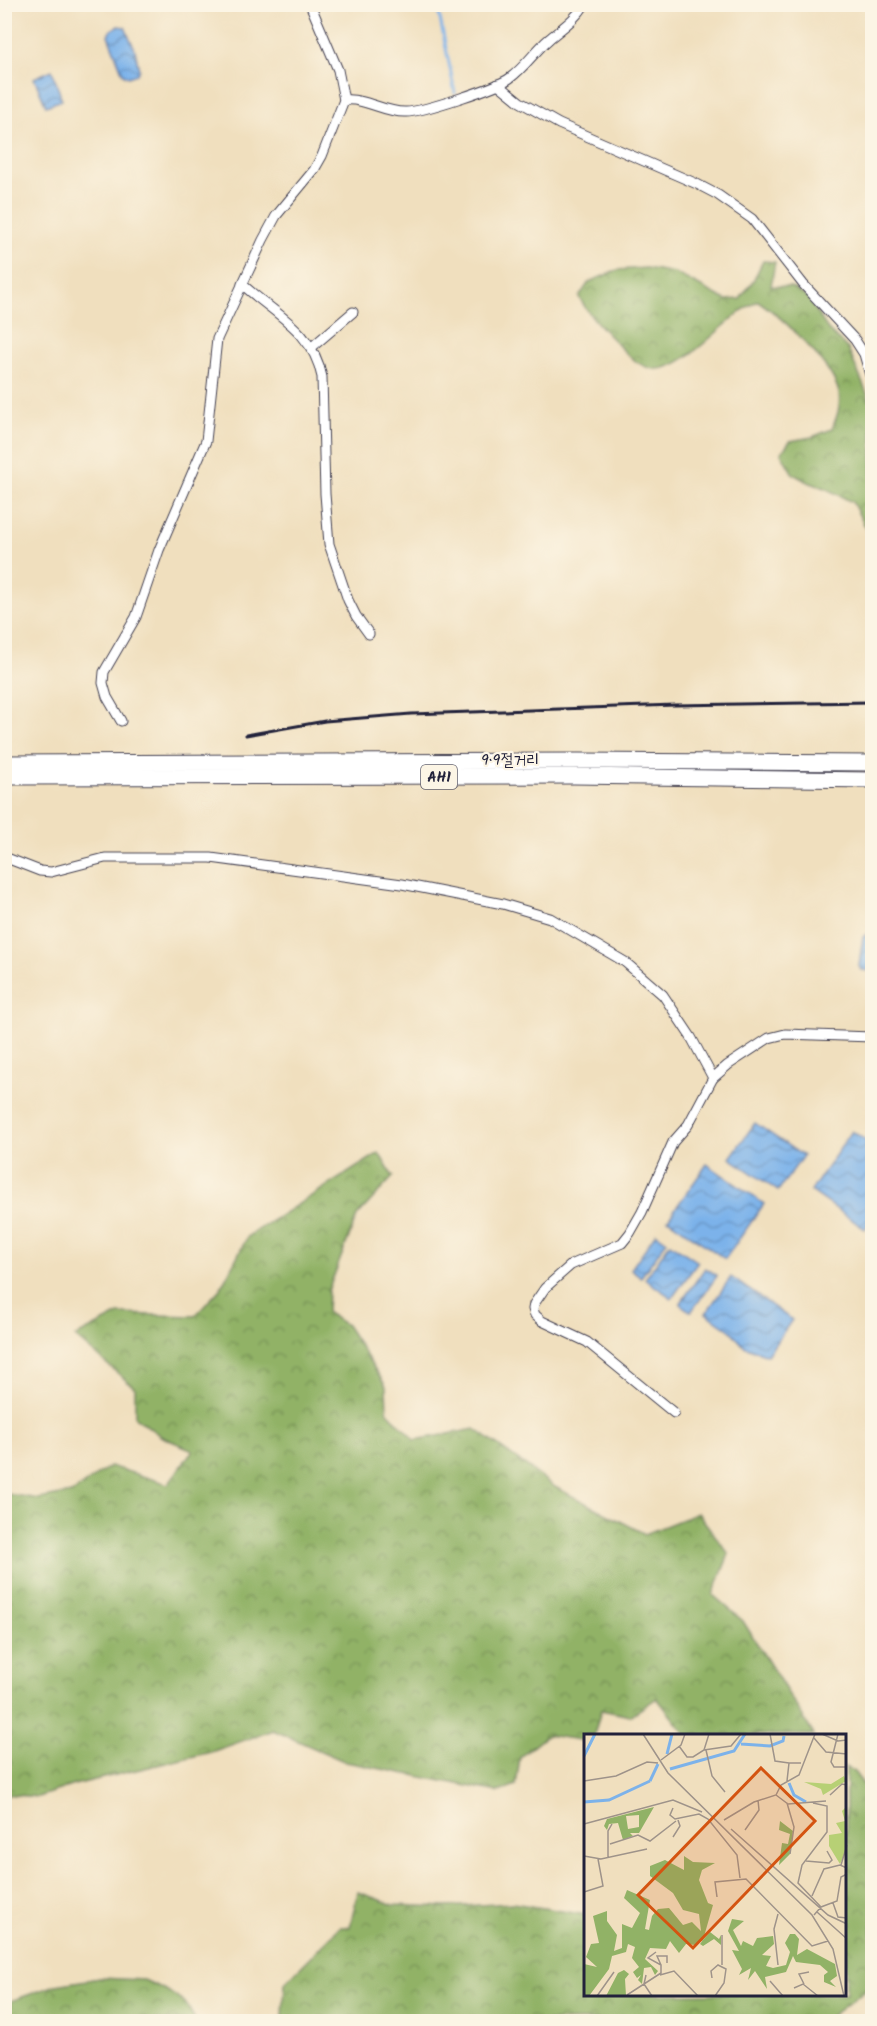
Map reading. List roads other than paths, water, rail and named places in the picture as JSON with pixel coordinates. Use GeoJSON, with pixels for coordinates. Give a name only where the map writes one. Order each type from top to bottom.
{"type":"FeatureCollection","features":[{"type":"Feature","properties":{"kind":"highway","name":"9·9절거리"},"geometry":{"type":"LineString","coordinates":[[4,763],[578,761],[873,763]]}},
{"type":"Feature","properties":{"kind":"highway","name":"9·9절거리"},"geometry":{"type":"LineString","coordinates":[[4,777],[574,776],[873,780]]}},
{"type":"Feature","properties":{"kind":"street"},"geometry":{"type":"LineString","coordinates":[[121,721],[107,697],[103,683],[104,672],[136,617],[159,550],[206,441],[217,339],[276,216],[314,170],[322,156],[344,100],[338,70],[310,4]]}},
{"type":"Feature","properties":{"kind":"street"},"geometry":{"type":"LineString","coordinates":[[344,100],[356,99],[392,110],[408,112],[498,84],[514,75],[538,49],[571,21],[585,4]]}},
{"type":"Feature","properties":{"kind":"street"},"geometry":{"type":"LineString","coordinates":[[498,84],[520,102],[559,124],[707,189],[752,219],[803,284],[855,340],[864,354],[873,381]]}},
{"type":"Feature","properties":{"kind":"street"},"geometry":{"type":"LineString","coordinates":[[242,284],[261,302],[291,323],[312,347],[319,361],[322,377],[325,494],[330,544],[348,600],[369,634]]}},
{"type":"Feature","properties":{"kind":"street"},"geometry":{"type":"LineString","coordinates":[[312,347],[353,312]]}},
{"type":"Feature","properties":{"kind":"street"},"geometry":{"type":"LineString","coordinates":[[4,857],[40,871],[51,872],[105,858],[211,858],[402,884],[503,904],[531,912],[550,918],[625,962],[663,994],[687,1029],[713,1078]]}},
{"type":"Feature","properties":{"kind":"street"},"geometry":{"type":"LineString","coordinates":[[674,1413],[587,1342],[542,1321],[535,1315],[534,1304],[545,1288],[571,1264],[622,1243],[642,1212],[673,1142],[688,1125],[713,1078],[728,1065],[769,1038],[785,1034],[873,1037]]}},
{"type":"Feature","properties":{"kind":"water"},"geometry":{"type":"Polygon","coordinates":[[[118,26],[125,27],[135,50],[139,70],[137,74],[128,77],[123,74],[108,35],[118,26]]]}},
{"type":"Feature","properties":{"kind":"water"},"geometry":{"type":"Polygon","coordinates":[[[52,70],[62,100],[46,106],[34,78],[52,70]]]}},
{"type":"Feature","properties":{"kind":"water"},"geometry":{"type":"Polygon","coordinates":[[[872,934],[872,971],[861,970],[859,966],[863,937],[872,934]]]}},
{"type":"Feature","properties":{"kind":"water"},"geometry":{"type":"Polygon","coordinates":[[[755,1123],[803,1156],[778,1191],[730,1158],[755,1123]]]}},
{"type":"Feature","properties":{"kind":"water"},"geometry":{"type":"Polygon","coordinates":[[[852,1131],[872,1145],[872,1219],[865,1229],[811,1191],[852,1131]]]}},
{"type":"Feature","properties":{"kind":"water"},"geometry":{"type":"Polygon","coordinates":[[[707,1164],[764,1204],[725,1259],[668,1219],[707,1164]]]}},
{"type":"Feature","properties":{"kind":"water"},"geometry":{"type":"Polygon","coordinates":[[[656,1233],[667,1241],[641,1277],[631,1269],[656,1233]]]}},
{"type":"Feature","properties":{"kind":"water"},"geometry":{"type":"Polygon","coordinates":[[[670,1243],[698,1262],[672,1298],[645,1279],[670,1243]]]}},
{"type":"Feature","properties":{"kind":"water"},"geometry":{"type":"Polygon","coordinates":[[[705,1268],[717,1276],[691,1312],[680,1304],[705,1268]]]}},
{"type":"Feature","properties":{"kind":"water"},"geometry":{"type":"Polygon","coordinates":[[[731,1277],[792,1320],[767,1355],[744,1346],[731,1331],[706,1313],[731,1277]]]}},
{"type":"Feature","properties":{"kind":"waterway"},"geometry":{"type":"LineString","coordinates":[[437,4],[455,93]]}},
{"type":"Feature","properties":{"kind":"railway"},"geometry":{"type":"LineString","coordinates":[[246,735],[325,721],[411,714],[675,705],[872,702]]}}]}
